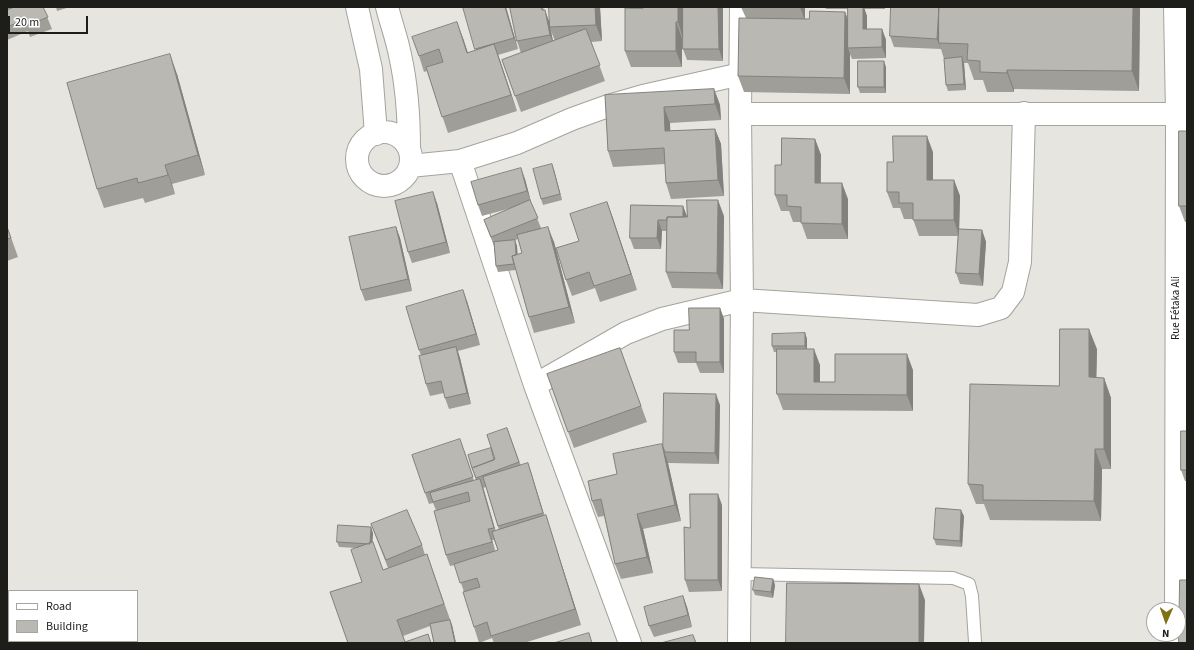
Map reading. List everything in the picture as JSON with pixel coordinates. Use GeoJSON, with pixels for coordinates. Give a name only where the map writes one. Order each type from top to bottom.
{"type":"FeatureCollection","features":[{"type":"Feature","properties":{"kind":"street"},"geometry":{"type":"LineString","coordinates":[[357,7],[371,69],[376,134]]}},
{"type":"Feature","properties":{"kind":"street"},"geometry":{"type":"LineString","coordinates":[[386,7],[400,53],[404,77],[409,124],[410,157],[403,178],[391,185],[377,184],[366,178],[360,171],[358,162],[358,153],[368,138],[376,134],[386,132],[395,134],[403,140],[410,157]]}},
{"type":"Feature","properties":{"kind":"street"},"geometry":{"type":"LineString","coordinates":[[739,643],[742,300],[740,114],[741,7]]}},
{"type":"Feature","properties":{"kind":"street","name":"Rue Fétaka Ali"},"geometry":{"type":"LineString","coordinates":[[1175,7],[1182,114],[1182,582],[1178,602]]}},
{"type":"Feature","properties":{"kind":"street"},"geometry":{"type":"LineString","coordinates":[[410,157],[460,161],[517,143],[572,119],[608,106],[643,96],[741,74]]}},
{"type":"Feature","properties":{"kind":"street"},"geometry":{"type":"LineString","coordinates":[[535,385],[626,333],[662,319],[742,300],[978,315],[1001,308],[1014,292],[1020,262],[1024,113]]}},
{"type":"Feature","properties":{"kind":"street"},"geometry":{"type":"LineString","coordinates":[[740,114],[1182,114]]}},
{"type":"Feature","properties":{"kind":"street"},"geometry":{"type":"LineString","coordinates":[[460,161],[535,385],[630,643]]}},
{"type":"Feature","properties":{"kind":"lane"},"geometry":{"type":"LineString","coordinates":[[739,574],[953,578],[970,584],[975,642]]}},
{"type":"Feature","properties":{"kind":"building"},"geometry":{"type":"Polygon","coordinates":[[[15,7],[43,7],[48,17],[26,26],[24,20],[7,27],[7,10],[15,7]]]}},
{"type":"Feature","properties":{"kind":"building"},"geometry":{"type":"Polygon","coordinates":[[[463,7],[505,7],[514,38],[475,49],[463,7]]]}},
{"type":"Feature","properties":{"kind":"building"},"geometry":{"type":"Polygon","coordinates":[[[510,7],[541,7],[542,10],[545,10],[550,35],[517,41],[510,7]]]}},
{"type":"Feature","properties":{"kind":"building"},"geometry":{"type":"Polygon","coordinates":[[[549,7],[595,7],[596,25],[550,27],[549,7]]]}},
{"type":"Feature","properties":{"kind":"building"},"geometry":{"type":"Polygon","coordinates":[[[643,7],[643,8],[630,8],[643,7]]]}},
{"type":"Feature","properties":{"kind":"building"},"geometry":{"type":"Polygon","coordinates":[[[678,7],[678,22],[676,22],[676,51],[625,51],[625,8],[678,7]]]}},
{"type":"Feature","properties":{"kind":"building"},"geometry":{"type":"Polygon","coordinates":[[[683,7],[718,7],[719,49],[683,49],[683,7]]]}},
{"type":"Feature","properties":{"kind":"building"},"geometry":{"type":"Polygon","coordinates":[[[848,7],[863,7],[863,29],[882,29],[882,47],[848,48],[848,7]]]}},
{"type":"Feature","properties":{"kind":"building"},"geometry":{"type":"Polygon","coordinates":[[[891,7],[939,7],[937,39],[890,36],[891,7]]]}},
{"type":"Feature","properties":{"kind":"building"},"geometry":{"type":"Polygon","coordinates":[[[939,7],[1133,7],[1132,71],[1007,70],[1007,73],[980,72],[980,61],[967,60],[968,44],[939,43],[939,7]]]}},
{"type":"Feature","properties":{"kind":"building"},"geometry":{"type":"Polygon","coordinates":[[[810,11],[845,12],[844,78],[738,76],[739,18],[809,19],[810,11]]]}},
{"type":"Feature","properties":{"kind":"building"},"geometry":{"type":"Polygon","coordinates":[[[457,22],[467,53],[494,44],[511,95],[442,117],[426,67],[443,62],[439,49],[419,56],[412,37],[457,22]]]}},
{"type":"Feature","properties":{"kind":"building"},"geometry":{"type":"Polygon","coordinates":[[[586,29],[600,65],[515,96],[502,60],[586,29]]]}},
{"type":"Feature","properties":{"kind":"building"},"geometry":{"type":"Polygon","coordinates":[[[170,54],[198,155],[165,165],[168,175],[138,183],[137,178],[97,189],[67,83],[170,54]]]}},
{"type":"Feature","properties":{"kind":"building"},"geometry":{"type":"Polygon","coordinates":[[[962,57],[964,84],[946,85],[944,59],[962,57]]]}},
{"type":"Feature","properties":{"kind":"building"},"geometry":{"type":"Polygon","coordinates":[[[858,61],[884,61],[884,87],[858,87],[858,61]]]}},
{"type":"Feature","properties":{"kind":"building"},"geometry":{"type":"Polygon","coordinates":[[[714,89],[715,104],[664,107],[665,131],[715,129],[718,180],[666,183],[664,148],[608,151],[605,95],[714,89]]]}},
{"type":"Feature","properties":{"kind":"building"},"geometry":{"type":"Polygon","coordinates":[[[1179,131],[1187,131],[1187,206],[1179,206],[1179,131]]]}},
{"type":"Feature","properties":{"kind":"building"},"geometry":{"type":"Polygon","coordinates":[[[893,136],[927,136],[927,180],[954,180],[954,220],[913,220],[913,203],[899,203],[899,192],[887,192],[887,162],[893,162],[893,136]]]}},
{"type":"Feature","properties":{"kind":"building"},"geometry":{"type":"Polygon","coordinates":[[[782,138],[815,139],[815,183],[842,183],[842,224],[801,223],[801,207],[787,206],[787,195],[775,195],[775,165],[781,165],[782,138]]]}},
{"type":"Feature","properties":{"kind":"building"},"geometry":{"type":"Polygon","coordinates":[[[552,164],[560,194],[541,199],[533,169],[552,164]]]}},
{"type":"Feature","properties":{"kind":"building"},"geometry":{"type":"Polygon","coordinates":[[[521,168],[527,191],[478,205],[471,182],[521,168]]]}},
{"type":"Feature","properties":{"kind":"building"},"geometry":{"type":"Polygon","coordinates":[[[433,192],[446,242],[408,252],[395,201],[433,192]]]}},
{"type":"Feature","properties":{"kind":"building"},"geometry":{"type":"Polygon","coordinates":[[[530,200],[538,218],[491,237],[484,220],[530,200]]]}},
{"type":"Feature","properties":{"kind":"building"},"geometry":{"type":"Polygon","coordinates":[[[687,200],[718,200],[717,273],[666,272],[667,217],[687,217],[687,200]]]}},
{"type":"Feature","properties":{"kind":"building"},"geometry":{"type":"Polygon","coordinates":[[[607,202],[631,274],[594,286],[589,272],[566,280],[556,248],[579,241],[570,214],[607,202]]]}},
{"type":"Feature","properties":{"kind":"building"},"geometry":{"type":"Polygon","coordinates":[[[631,205],[683,206],[683,217],[667,217],[667,220],[658,220],[657,238],[630,238],[631,205]]]}},
{"type":"Feature","properties":{"kind":"building"},"geometry":{"type":"Polygon","coordinates":[[[7,227],[11,238],[7,239],[7,227]]]}},
{"type":"Feature","properties":{"kind":"building"},"geometry":{"type":"Polygon","coordinates":[[[396,227],[408,279],[361,290],[349,237],[396,227]]]}},
{"type":"Feature","properties":{"kind":"building"},"geometry":{"type":"Polygon","coordinates":[[[548,227],[569,307],[529,317],[512,256],[522,253],[517,235],[548,227]]]}},
{"type":"Feature","properties":{"kind":"building"},"geometry":{"type":"Polygon","coordinates":[[[959,229],[982,230],[979,274],[956,273],[959,229]]]}},
{"type":"Feature","properties":{"kind":"building"},"geometry":{"type":"Polygon","coordinates":[[[515,240],[516,255],[512,256],[514,264],[496,266],[494,242],[515,240]]]}},
{"type":"Feature","properties":{"kind":"building"},"geometry":{"type":"Polygon","coordinates":[[[463,290],[476,334],[419,350],[406,307],[463,290]]]}},
{"type":"Feature","properties":{"kind":"building"},"geometry":{"type":"Polygon","coordinates":[[[689,308],[720,308],[720,362],[696,362],[696,352],[674,352],[674,330],[689,330],[689,308]]]}},
{"type":"Feature","properties":{"kind":"building"},"geometry":{"type":"Polygon","coordinates":[[[1060,329],[1089,329],[1089,377],[1104,378],[1104,449],[1095,449],[1094,501],[983,500],[983,485],[968,484],[970,384],[1059,386],[1060,329]]]}},
{"type":"Feature","properties":{"kind":"building"},"geometry":{"type":"Polygon","coordinates":[[[805,333],[805,346],[772,346],[772,334],[805,333]]]}},
{"type":"Feature","properties":{"kind":"building"},"geometry":{"type":"Polygon","coordinates":[[[456,347],[467,393],[445,398],[441,381],[426,384],[419,356],[456,347]]]}},
{"type":"Feature","properties":{"kind":"building"},"geometry":{"type":"Polygon","coordinates":[[[620,348],[641,406],[568,432],[547,374],[620,348]]]}},
{"type":"Feature","properties":{"kind":"building"},"geometry":{"type":"Polygon","coordinates":[[[777,349],[814,349],[814,382],[835,382],[835,354],[907,354],[907,395],[777,394],[777,349]]]}},
{"type":"Feature","properties":{"kind":"building"},"geometry":{"type":"Polygon","coordinates":[[[664,393],[716,394],[715,453],[665,452],[663,447],[664,393]]]}},
{"type":"Feature","properties":{"kind":"building"},"geometry":{"type":"Polygon","coordinates":[[[507,428],[519,462],[476,478],[472,468],[495,459],[487,435],[507,428]]]}},
{"type":"Feature","properties":{"kind":"building"},"geometry":{"type":"Polygon","coordinates":[[[1181,431],[1187,431],[1187,470],[1181,470],[1181,431]]]}},
{"type":"Feature","properties":{"kind":"building"},"geometry":{"type":"Polygon","coordinates":[[[460,439],[473,477],[425,493],[412,455],[460,439]]]}},
{"type":"Feature","properties":{"kind":"building"},"geometry":{"type":"Polygon","coordinates":[[[662,444],[675,505],[637,514],[647,557],[615,564],[601,499],[592,501],[588,481],[617,474],[613,454],[662,444]]]}},
{"type":"Feature","properties":{"kind":"building"},"geometry":{"type":"Polygon","coordinates":[[[491,448],[494,460],[472,468],[468,455],[491,448]]]}},
{"type":"Feature","properties":{"kind":"building"},"geometry":{"type":"Polygon","coordinates":[[[528,463],[543,513],[498,526],[483,477],[528,463]]]}},
{"type":"Feature","properties":{"kind":"building"},"geometry":{"type":"Polygon","coordinates":[[[480,479],[494,528],[488,529],[492,542],[446,555],[434,511],[470,501],[468,492],[433,502],[430,493],[480,479]]]}},
{"type":"Feature","properties":{"kind":"building"},"geometry":{"type":"Polygon","coordinates":[[[690,494],[718,494],[718,580],[685,580],[684,527],[690,528],[690,494]]]}},
{"type":"Feature","properties":{"kind":"building"},"geometry":{"type":"Polygon","coordinates":[[[936,508],[961,510],[960,541],[934,539],[936,508]]]}},
{"type":"Feature","properties":{"kind":"building"},"geometry":{"type":"Polygon","coordinates":[[[407,510],[422,545],[386,560],[371,524],[407,510]]]}},
{"type":"Feature","properties":{"kind":"building"},"geometry":{"type":"Polygon","coordinates":[[[546,515],[575,609],[491,636],[487,622],[474,627],[463,592],[480,587],[477,578],[460,583],[454,564],[498,550],[492,532],[546,515]]]}},
{"type":"Feature","properties":{"kind":"building"},"geometry":{"type":"Polygon","coordinates":[[[338,525],[371,527],[370,544],[337,542],[338,525]]]}},
{"type":"Feature","properties":{"kind":"building"},"geometry":{"type":"Polygon","coordinates":[[[373,542],[383,570],[427,554],[444,604],[397,620],[405,642],[428,634],[431,643],[348,643],[330,592],[362,582],[351,550],[373,542]]]}},
{"type":"Feature","properties":{"kind":"building"},"geometry":{"type":"Polygon","coordinates":[[[755,577],[773,579],[771,592],[753,590],[755,577]]]}},
{"type":"Feature","properties":{"kind":"building"},"geometry":{"type":"Polygon","coordinates":[[[1180,580],[1187,580],[1187,643],[1179,643],[1186,642],[1186,602],[1180,602],[1180,580]]]}},
{"type":"Feature","properties":{"kind":"building"},"geometry":{"type":"Polygon","coordinates":[[[787,583],[919,584],[919,643],[786,643],[787,583]]]}},
{"type":"Feature","properties":{"kind":"building"},"geometry":{"type":"Polygon","coordinates":[[[683,596],[688,615],[649,626],[644,607],[683,596]]]}},
{"type":"Feature","properties":{"kind":"building"},"geometry":{"type":"Polygon","coordinates":[[[450,620],[455,643],[434,643],[430,624],[450,620]]]}},
{"type":"Feature","properties":{"kind":"building"},"geometry":{"type":"Polygon","coordinates":[[[589,633],[592,643],[554,643],[589,633]]]}},
{"type":"Feature","properties":{"kind":"building"},"geometry":{"type":"Polygon","coordinates":[[[693,635],[696,643],[661,643],[693,635]]]}}]}
